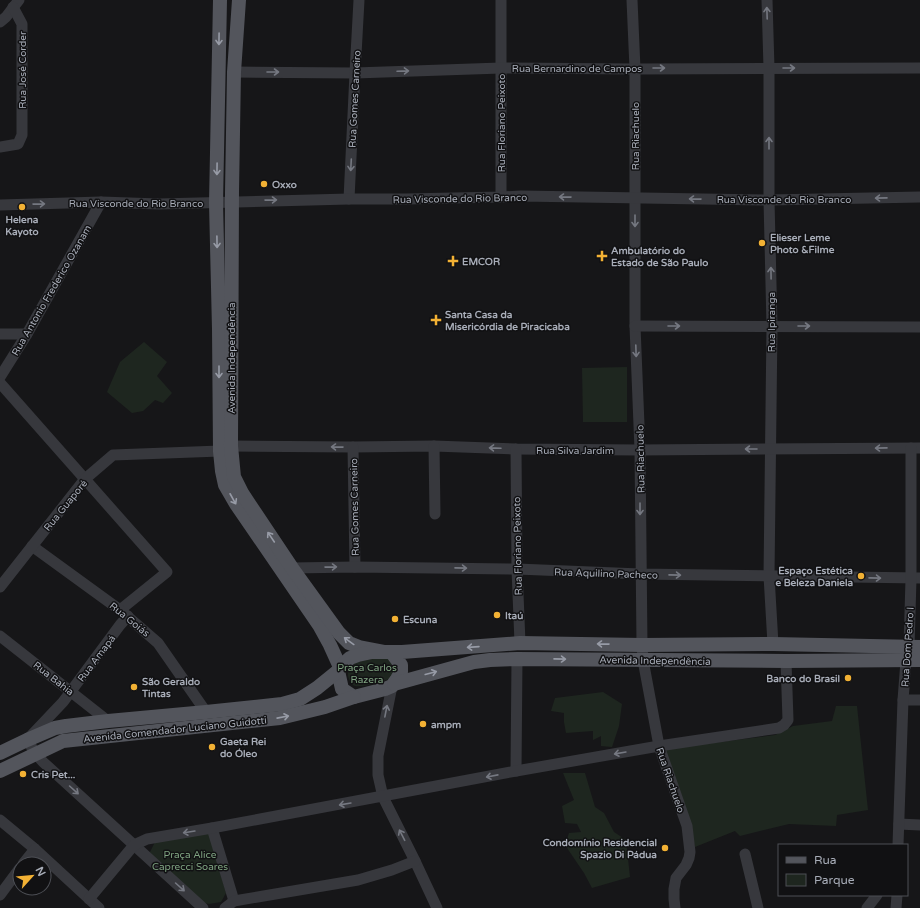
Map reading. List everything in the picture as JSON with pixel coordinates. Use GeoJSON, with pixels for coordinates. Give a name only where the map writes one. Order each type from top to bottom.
{"type":"FeatureCollection","features":[{"type":"Feature","properties":{"kind":"main road","name":"Avenida Independência"},"geometry":{"type":"LineString","coordinates":[[220,0],[216,203],[219,329],[225,449],[234,477],[242,493],[292,568],[339,633],[349,643],[359,647],[389,652],[520,643],[773,644],[914,647]]}},
{"type":"Feature","properties":{"kind":"main road","name":"Avenida Independência"},"geometry":{"type":"LineString","coordinates":[[239,0],[234,72],[225,449],[222,471],[225,485],[236,504],[319,625],[330,646],[339,669]]}},
{"type":"Feature","properties":{"kind":"main road"},"geometry":{"type":"LineString","coordinates":[[372,652],[389,652],[401,666],[401,672],[393,685],[385,689],[354,697],[342,689],[339,669],[350,658],[372,652]]}},
{"type":"Feature","properties":{"kind":"main road","name":"Avenida Independência"},"geometry":{"type":"LineString","coordinates":[[393,685],[474,662],[490,660],[913,661]]}},
{"type":"Feature","properties":{"kind":"main road","name":"Avenida Comendador Luciano Guidotti"},"geometry":{"type":"LineString","coordinates":[[2,750],[27,740],[52,723],[66,726],[108,720],[282,704],[300,699],[317,688],[339,669]]}},
{"type":"Feature","properties":{"kind":"main road","name":"Avenida Comendador Luciano Guidotti"},"geometry":{"type":"LineString","coordinates":[[0,771],[63,741],[280,718],[325,708],[354,697]]}},
{"type":"Feature","properties":{"kind":"main road"},"geometry":{"type":"LineString","coordinates":[[0,766],[6,761],[2,750]]}},
{"type":"Feature","properties":{"kind":"street","name":"Rua Gomes Carneiro"},"geometry":{"type":"LineString","coordinates":[[349,198],[360,0]]}},
{"type":"Feature","properties":{"kind":"street","name":"Rua Floriano Peixoto"},"geometry":{"type":"LineString","coordinates":[[501,0],[501,197]]}},
{"type":"Feature","properties":{"kind":"street","name":"Rua Riachuelo"},"geometry":{"type":"LineString","coordinates":[[632,0],[635,69],[635,326],[640,450],[640,574],[642,644],[643,660],[659,746],[687,826],[689,858],[686,865],[676,878],[674,888],[675,908]]}},
{"type":"Feature","properties":{"kind":"street","name":"Rua Ipiranga"},"geometry":{"type":"LineString","coordinates":[[767,0],[772,326],[769,576],[773,644]]}},
{"type":"Feature","properties":{"kind":"street"},"geometry":{"type":"LineString","coordinates":[[0,22],[16,4]]}},
{"type":"Feature","properties":{"kind":"street","name":"Rua José Corder"},"geometry":{"type":"LineString","coordinates":[[0,147],[18,144],[22,135],[22,24],[16,4]]}},
{"type":"Feature","properties":{"kind":"street","name":"Rua Bernardino de Campos"},"geometry":{"type":"LineString","coordinates":[[234,72],[355,73],[501,68],[920,68]]}},
{"type":"Feature","properties":{"kind":"street","name":"Rua Visconde do Rio Branco"},"geometry":{"type":"LineString","coordinates":[[0,205],[101,202],[159,204],[349,198],[406,199],[521,196],[769,200],[920,197]]}},
{"type":"Feature","properties":{"kind":"street","name":"Rua Antonio Frederico Ozanam"},"geometry":{"type":"LineString","coordinates":[[0,377],[27,334],[101,202]]}},
{"type":"Feature","properties":{"kind":"street"},"geometry":{"type":"LineString","coordinates":[[635,326],[920,327]]}},
{"type":"Feature","properties":{"kind":"street"},"geometry":{"type":"LineString","coordinates":[[0,334],[27,334]]}},
{"type":"Feature","properties":{"kind":"street"},"geometry":{"type":"LineString","coordinates":[[0,383],[85,479]]}},
{"type":"Feature","properties":{"kind":"street"},"geometry":{"type":"LineString","coordinates":[[434,446],[434,514]]}},
{"type":"Feature","properties":{"kind":"street","name":"Rua Silva Jardim"},"geometry":{"type":"LineString","coordinates":[[225,449],[434,446],[516,449],[640,450],[916,448]]}},
{"type":"Feature","properties":{"kind":"street","name":"Rua Gomes Carneiro"},"geometry":{"type":"LineString","coordinates":[[353,448],[355,567]]}},
{"type":"Feature","properties":{"kind":"street","name":"Rua Dom Pedro I"},"geometry":{"type":"LineString","coordinates":[[898,844],[903,700],[913,661],[914,647],[916,578],[916,448]]}},
{"type":"Feature","properties":{"kind":"street","name":"Rua Guaporé"},"geometry":{"type":"LineString","coordinates":[[0,587],[85,479],[113,455],[225,449]]}},
{"type":"Feature","properties":{"kind":"street","name":"Rua Floriano Peixoto"},"geometry":{"type":"LineString","coordinates":[[516,449],[517,569],[520,643]]}},
{"type":"Feature","properties":{"kind":"street","name":"Rua Amapá"},"geometry":{"type":"LineString","coordinates":[[52,723],[63,702],[120,625],[124,613],[167,572],[85,479]]}},
{"type":"Feature","properties":{"kind":"street","name":"Rua Goiás"},"geometry":{"type":"LineString","coordinates":[[32,546],[124,613],[158,643],[206,712]]}},
{"type":"Feature","properties":{"kind":"street","name":"Rua Aquilino Pacheco"},"geometry":{"type":"LineString","coordinates":[[292,568],[355,567],[517,569],[640,574],[916,578]]}},
{"type":"Feature","properties":{"kind":"street","name":"Rua Bahia"},"geometry":{"type":"LineString","coordinates":[[0,636],[108,720]]}},
{"type":"Feature","properties":{"kind":"street"},"geometry":{"type":"LineString","coordinates":[[516,771],[517,659]]}},
{"type":"Feature","properties":{"kind":"street"},"geometry":{"type":"LineString","coordinates":[[89,899],[134,844],[147,839],[383,797],[516,771],[659,746],[779,728],[788,720],[786,661]]}},
{"type":"Feature","properties":{"kind":"street"},"geometry":{"type":"LineString","coordinates":[[393,685],[378,756],[378,775],[383,797],[437,908]]}},
{"type":"Feature","properties":{"kind":"street"},"geometry":{"type":"LineString","coordinates":[[903,700],[920,700]]}},
{"type":"Feature","properties":{"kind":"street"},"geometry":{"type":"LineString","coordinates":[[52,723],[63,741]]}},
{"type":"Feature","properties":{"kind":"street"},"geometry":{"type":"LineString","coordinates":[[27,740],[42,762],[203,908]]}},
{"type":"Feature","properties":{"kind":"street"},"geometry":{"type":"LineString","coordinates":[[0,820],[99,908]]}},
{"type":"Feature","properties":{"kind":"street"},"geometry":{"type":"LineString","coordinates":[[899,824],[920,825]]}},
{"type":"Feature","properties":{"kind":"street"},"geometry":{"type":"LineString","coordinates":[[212,828],[229,904],[358,880],[392,870],[415,861]]}},
{"type":"Feature","properties":{"kind":"street"},"geometry":{"type":"LineString","coordinates":[[29,856],[34,849]]}},
{"type":"Feature","properties":{"kind":"street"},"geometry":{"type":"LineString","coordinates":[[745,854],[758,908]]}},
{"type":"Feature","properties":{"kind":"street"},"geometry":{"type":"LineString","coordinates":[[0,895],[12,879]]}},
{"type":"Feature","properties":{"kind":"street"},"geometry":{"type":"LineString","coordinates":[[867,908],[876,896]]}},
{"type":"Feature","properties":{"kind":"street"},"geometry":{"type":"LineString","coordinates":[[896,908],[897,896]]}},
{"type":"Feature","properties":{"kind":"green space"},"geometry":{"type":"Polygon","coordinates":[[[144,342],[167,362],[157,376],[172,393],[163,403],[155,400],[143,411],[132,413],[107,392],[120,362],[144,342]]]}},
{"type":"Feature","properties":{"kind":"green space"},"geometry":{"type":"Polygon","coordinates":[[[627,367],[627,422],[583,422],[582,368],[627,367]]]}},
{"type":"Feature","properties":{"kind":"green space","name":"Praça Carlos Razera"},"geometry":{"type":"Polygon","coordinates":[[[381,657],[389,659],[393,665],[394,672],[390,679],[363,686],[355,686],[352,684],[348,676],[350,667],[357,662],[381,657]]]}},
{"type":"Feature","properties":{"kind":"green space"},"geometry":{"type":"Polygon","coordinates":[[[603,692],[622,704],[619,726],[612,747],[601,746],[601,736],[593,740],[593,731],[566,733],[564,713],[551,711],[555,698],[603,692]]]}},
{"type":"Feature","properties":{"kind":"green space"},"geometry":{"type":"Polygon","coordinates":[[[836,706],[857,706],[868,810],[837,815],[836,826],[789,824],[740,836],[735,831],[695,847],[689,822],[664,749],[775,735],[793,726],[832,721],[836,706]]]}},
{"type":"Feature","properties":{"kind":"green space"},"geometry":{"type":"Polygon","coordinates":[[[563,773],[585,773],[595,807],[604,813],[614,832],[626,840],[630,877],[592,888],[584,873],[565,845],[569,833],[581,832],[577,824],[565,823],[562,806],[574,800],[563,773]]]}},
{"type":"Feature","properties":{"kind":"green space","name":"Praça Alice Caprecci Soares"},"geometry":{"type":"Polygon","coordinates":[[[209,831],[226,893],[221,902],[209,904],[198,901],[148,856],[156,840],[209,831]]]}},
{"type":"Feature","properties":{"kind":"place","name":"Oxxo"},"geometry":{"type":"Point","coordinates":[264,184]}},
{"type":"Feature","properties":{"kind":"place","name":"Helena Kayoto"},"geometry":{"type":"Point","coordinates":[22,207]}},
{"type":"Feature","properties":{"kind":"place","name":"Elieser Leme Photo &Filme"},"geometry":{"type":"Point","coordinates":[762,243]}},
{"type":"Feature","properties":{"kind":"place","name":"Ambulatório do Estado de São Paulo"},"geometry":{"type":"Point","coordinates":[602,256]}},
{"type":"Feature","properties":{"kind":"place","name":"EMCOR"},"geometry":{"type":"Point","coordinates":[453,261]}},
{"type":"Feature","properties":{"kind":"place","name":"Santa Casa da Misericórdia de Piracicaba"},"geometry":{"type":"Point","coordinates":[436,320]}},
{"type":"Feature","properties":{"kind":"place","name":"Espaço Estética e Beleza Daniela"},"geometry":{"type":"Point","coordinates":[861,576]}},
{"type":"Feature","properties":{"kind":"place","name":"Itaú"},"geometry":{"type":"Point","coordinates":[497,615]}},
{"type":"Feature","properties":{"kind":"place","name":"Escuna"},"geometry":{"type":"Point","coordinates":[395,619]}},
{"type":"Feature","properties":{"kind":"place","name":"Banco do Brasil"},"geometry":{"type":"Point","coordinates":[848,678]}},
{"type":"Feature","properties":{"kind":"place","name":"São Geraldo Tintas"},"geometry":{"type":"Point","coordinates":[134,687]}},
{"type":"Feature","properties":{"kind":"place","name":"ampm"},"geometry":{"type":"Point","coordinates":[423,724]}},
{"type":"Feature","properties":{"kind":"place","name":"Gaeta Rei do Óleo"},"geometry":{"type":"Point","coordinates":[212,747]}},
{"type":"Feature","properties":{"kind":"place","name":"Cris Pet..."},"geometry":{"type":"Point","coordinates":[23,774]}},
{"type":"Feature","properties":{"kind":"place","name":"Condomínio Residencial Spazio Di Pádua"},"geometry":{"type":"Point","coordinates":[665,848]}}]}
